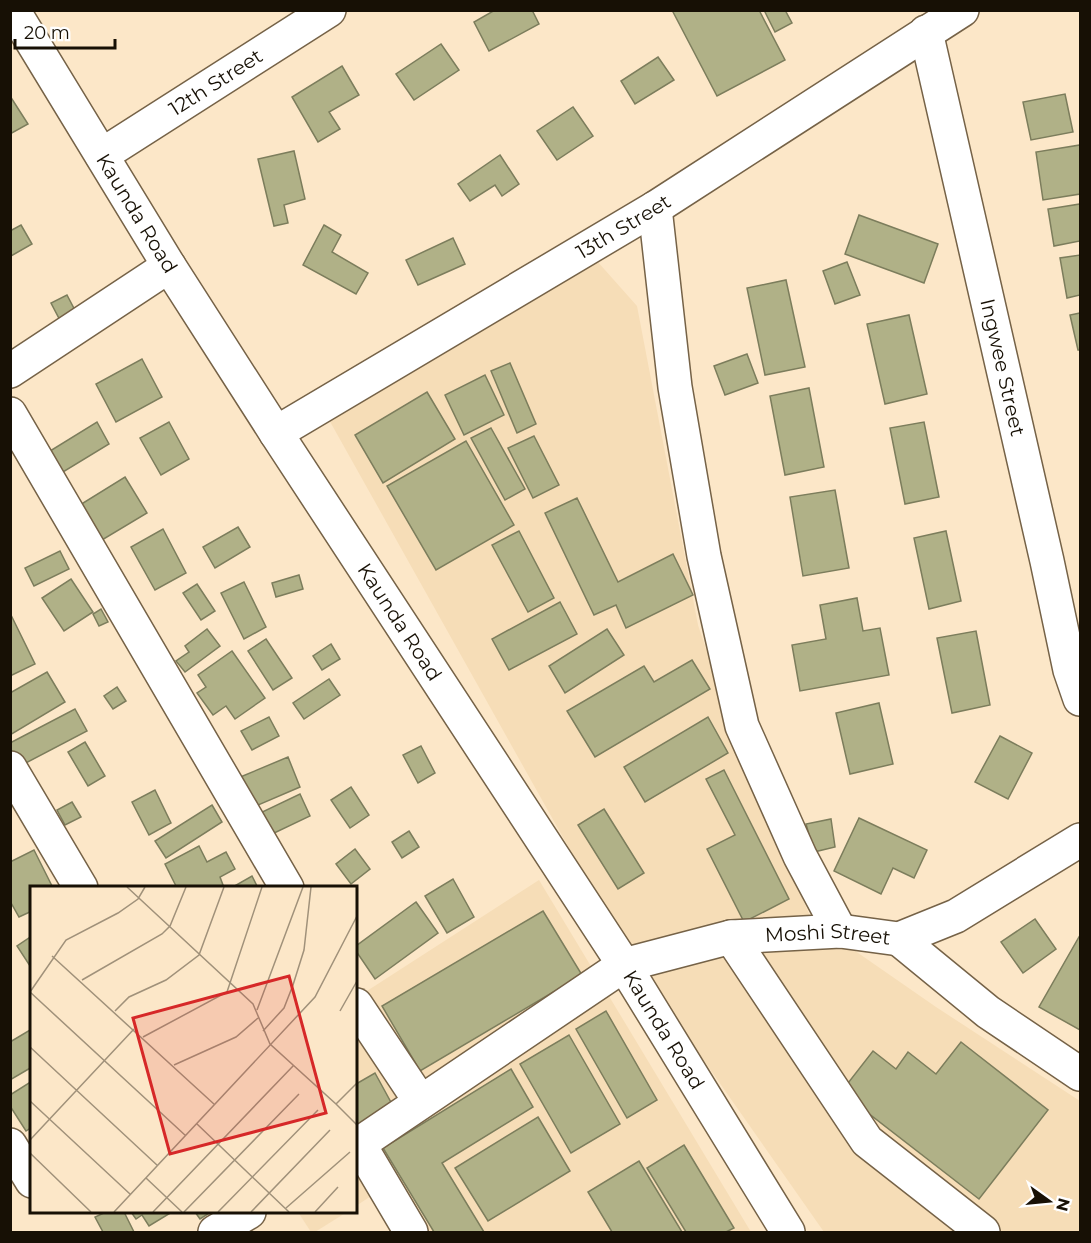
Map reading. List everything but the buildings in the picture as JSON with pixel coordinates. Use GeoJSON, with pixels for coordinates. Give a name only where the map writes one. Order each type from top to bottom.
{"type":"FeatureCollection","features":[{"type":"Feature","properties":{"kind":"street","name":"Kaunda Road"},"geometry":{"type":"LineString","coordinates":[[13,10],[169,266],[624,965],[788,1233]]}},
{"type":"Feature","properties":{"kind":"street","name":"12th Street"},"geometry":{"type":"LineString","coordinates":[[102,155],[329,10]]}},
{"type":"Feature","properties":{"kind":"street","name":"13th Street"},"geometry":{"type":"LineString","coordinates":[[276,433],[655,208],[962,10]]}},
{"type":"Feature","properties":{"kind":"street","name":"Ingwee Street"},"geometry":{"type":"LineString","coordinates":[[926,33],[1045,550],[1070,670],[1080,699]]}},
{"type":"Feature","properties":{"kind":"street"},"geometry":{"type":"LineString","coordinates":[[655,208],[675,387],[704,555],[742,726],[800,856],[840,930]]}},
{"type":"Feature","properties":{"kind":"street"},"geometry":{"type":"LineString","coordinates":[[10,371],[169,266]]}},
{"type":"Feature","properties":{"kind":"street"},"geometry":{"type":"LineString","coordinates":[[10,414],[286,886]]}},
{"type":"Feature","properties":{"kind":"street"},"geometry":{"type":"LineString","coordinates":[[10,768],[80,886]]}},
{"type":"Feature","properties":{"kind":"street","name":"Moshi Street"},"geometry":{"type":"LineString","coordinates":[[357,1145],[624,965],[730,937],[840,930],[899,939],[956,916],[1080,840]]}},
{"type":"Feature","properties":{"kind":"street"},"geometry":{"type":"LineString","coordinates":[[730,937],[867,1141],[983,1233]]}},
{"type":"Feature","properties":{"kind":"street"},"geometry":{"type":"LineString","coordinates":[[899,939],[988,1012],[1080,1074]]}},
{"type":"Feature","properties":{"kind":"street"},"geometry":{"type":"LineString","coordinates":[[357,1006],[420,1101]]}},
{"type":"Feature","properties":{"kind":"street"},"geometry":{"type":"LineString","coordinates":[[10,1145],[30,1178]]}},
{"type":"Feature","properties":{"kind":"street"},"geometry":{"type":"LineString","coordinates":[[357,1145],[411,1233]]}},
{"type":"Feature","properties":{"kind":"street"},"geometry":{"type":"LineString","coordinates":[[215,1233],[247,1213]]}},
{"type":"Feature","properties":{"kind":"shaded area"},"geometry":{"type":"Polygon","coordinates":[[[597,261],[637,306],[698,625],[742,756],[812,921],[936,1007],[1080,1101],[1080,1232],[824,1232],[625,948],[328,418],[597,261]]]}},
{"type":"Feature","properties":{"kind":"shaded area"},"geometry":{"type":"Polygon","coordinates":[[[539,880],[751,1232],[395,1232],[371,1196],[357,1205],[357,997],[539,880]]]}},
{"type":"Feature","properties":{"kind":"shaded area"},"geometry":{"type":"Polygon","coordinates":[[[299,1213],[345,1213],[315,1232],[311,1232],[299,1213]]]}}]}
